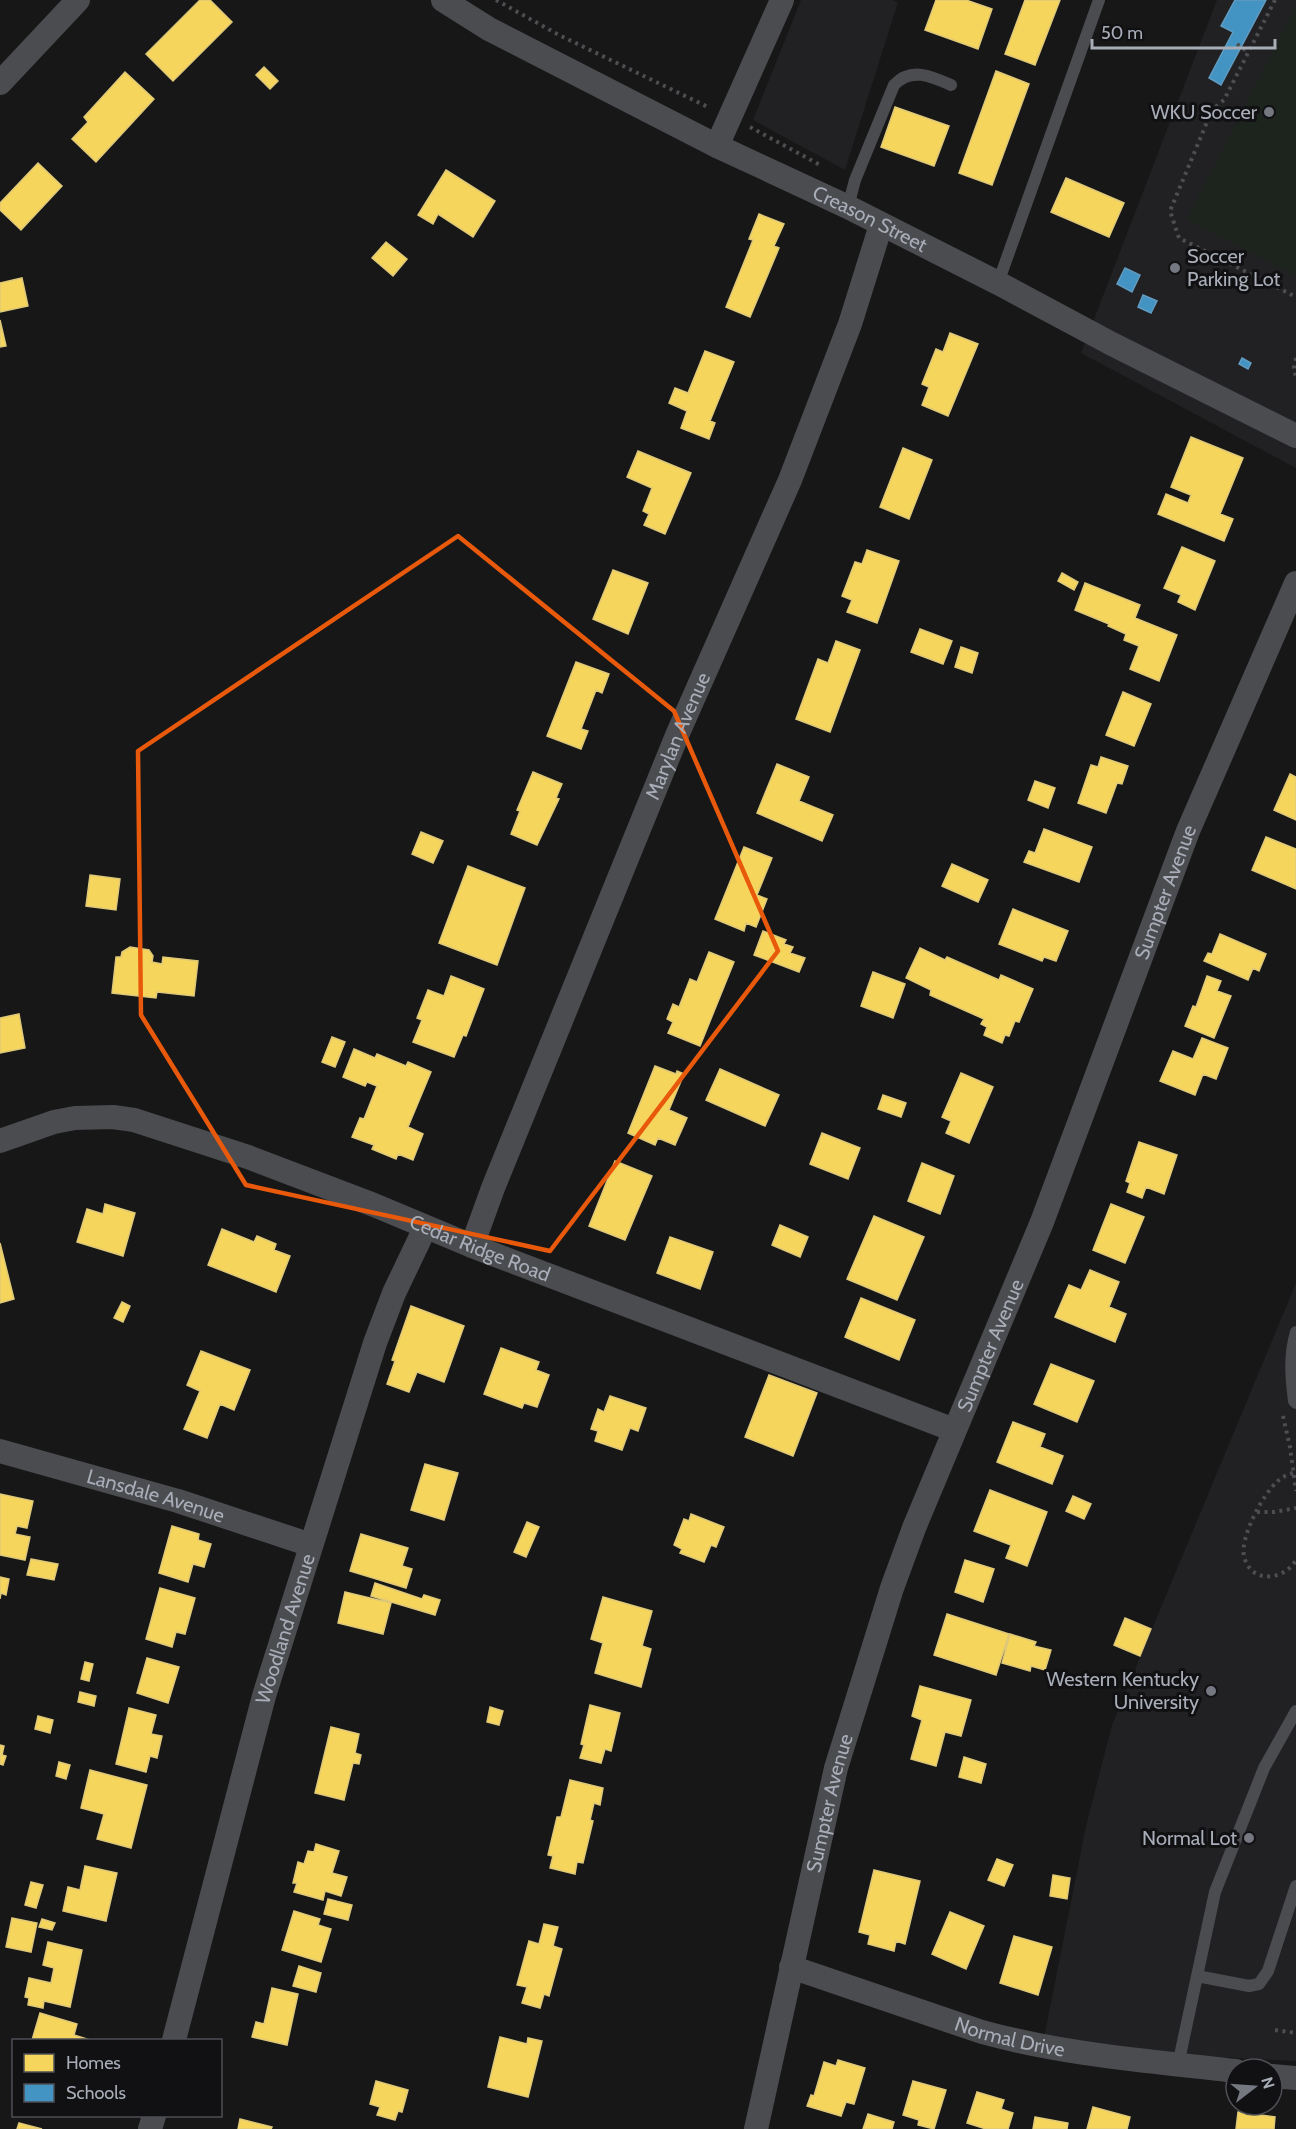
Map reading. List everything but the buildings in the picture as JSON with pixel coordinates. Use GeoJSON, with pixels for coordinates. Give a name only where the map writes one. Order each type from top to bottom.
{"type":"FeatureCollection","features":[{"type":"Feature","properties":{"kind":"street"},"geometry":{"type":"LineString","coordinates":[[0,83],[78,0]]}},
{"type":"Feature","properties":{"kind":"street","name":"Creason Street"},"geometry":{"type":"LineString","coordinates":[[443,0],[489,29],[717,146],[848,207],[1112,344],[1296,436]]}},
{"type":"Feature","properties":{"kind":"street"},"geometry":{"type":"LineString","coordinates":[[717,146],[782,0]]}},
{"type":"Feature","properties":{"kind":"street","name":"Marylan Avenue"},"geometry":{"type":"LineString","coordinates":[[472,1246],[493,1188],[678,733],[790,480],[850,324],[881,225]]}},
{"type":"Feature","properties":{"kind":"street","name":"Sumpter Avenue"},"geometry":{"type":"LineString","coordinates":[[756,2129],[833,1780],[892,1588],[954,1430],[1046,1211],[1188,831],[1296,583]]}},
{"type":"Feature","properties":{"kind":"street","name":"Cedar Ridge Road"},"geometry":{"type":"LineString","coordinates":[[0,1140],[54,1122],[75,1118],[113,1117],[134,1120],[258,1161],[374,1205],[425,1228],[954,1430]]}},
{"type":"Feature","properties":{"kind":"street","name":"Woodland Avenue"},"geometry":{"type":"LineString","coordinates":[[174,2039],[264,1696],[375,1343],[394,1293],[425,1228]]}},
{"type":"Feature","properties":{"kind":"street","name":"Lansdale Avenue"},"geometry":{"type":"LineString","coordinates":[[0,1451],[178,1501],[311,1545]]}},
{"type":"Feature","properties":{"kind":"street","name":"Normal Drive"},"geometry":{"type":"LineString","coordinates":[[791,1967],[1014,2041],[1113,2059],[1224,2070]]}},
{"type":"Feature","properties":{"kind":"lane"},"geometry":{"type":"LineString","coordinates":[[998,283],[1099,0]]}},
{"type":"Feature","properties":{"kind":"lane"},"geometry":{"type":"LineString","coordinates":[[848,207],[855,180],[894,85],[907,75],[920,74],[951,85]]}},
{"type":"Feature","properties":{"kind":"lane"},"geometry":{"type":"LineString","coordinates":[[1293,1408],[1290,1373],[1296,1332]]}},
{"type":"Feature","properties":{"kind":"lane"},"geometry":{"type":"LineString","coordinates":[[1178,2065],[1215,1892],[1264,1768],[1296,1711]]}},
{"type":"Feature","properties":{"kind":"lane"},"geometry":{"type":"LineString","coordinates":[[1197,1976],[1249,1986],[1259,1984],[1268,1971],[1296,1886]]}},
{"type":"Feature","properties":{"kind":"path"},"geometry":{"type":"LineString","coordinates":[[1275,0],[1224,100],[1212,110],[1170,211],[1179,237],[1296,297]]}},
{"type":"Feature","properties":{"kind":"path"},"geometry":{"type":"LineString","coordinates":[[1237,44],[1248,52]]}},
{"type":"Feature","properties":{"kind":"path"},"geometry":{"type":"LineString","coordinates":[[1296,358],[1294,364],[1296,378]]}},
{"type":"Feature","properties":{"kind":"path"},"geometry":{"type":"LineString","coordinates":[[1293,1408],[1283,1414],[1289,1438],[1296,1491]]}},
{"type":"Feature","properties":{"kind":"path"},"geometry":{"type":"LineString","coordinates":[[1293,1473],[1279,1479],[1266,1494],[1243,1544],[1244,1555],[1252,1570],[1267,1577],[1279,1576],[1296,1560]]}},
{"type":"Feature","properties":{"kind":"path"},"geometry":{"type":"LineString","coordinates":[[1257,1512],[1296,1508]]}},
{"type":"Feature","properties":{"kind":"path"},"geometry":{"type":"LineString","coordinates":[[1275,2030],[1296,2033]]}},
{"type":"Feature","properties":{"kind":"highlighted area"},"geometry":{"type":"Polygon","coordinates":[[[458,536],[674,711],[778,951],[550,1251],[246,1185],[141,1015],[138,751],[458,536]]]}},
{"type":"Feature","properties":{"kind":"shaded area"},"geometry":{"type":"Polygon","coordinates":[[[801,0],[893,0],[898,2],[845,170],[753,120],[801,0]]]}},
{"type":"Feature","properties":{"kind":"shaded area"},"geometry":{"type":"Polygon","coordinates":[[[1217,0],[1296,0],[1296,468],[1081,353],[1217,0]]]}},
{"type":"Feature","properties":{"kind":"shaded area","name":"WKU Soccer"},"geometry":{"type":"Polygon","coordinates":[[[1296,6],[1296,276],[1187,219],[1296,6]]]}},
{"type":"Feature","properties":{"kind":"shaded area","name":"Western Kentucky University"},"geometry":{"type":"Polygon","coordinates":[[[1296,1283],[1296,2061],[1284,2060],[1284,2057],[1224,2057],[1155,2054],[1044,2038],[1086,1826],[1112,1725],[1296,1283]]]}},
{"type":"Feature","properties":{"kind":"place","name":"WKU Soccer"},"geometry":{"type":"Point","coordinates":[1269,112]}},
{"type":"Feature","properties":{"kind":"place","name":"Soccer Parking Lot"},"geometry":{"type":"Point","coordinates":[1175,268]}},
{"type":"Feature","properties":{"kind":"place","name":"Western Kentucky University"},"geometry":{"type":"Point","coordinates":[1211,1691]}},
{"type":"Feature","properties":{"kind":"place","name":"Normal Lot"},"geometry":{"type":"Point","coordinates":[1249,1838]}}]}
